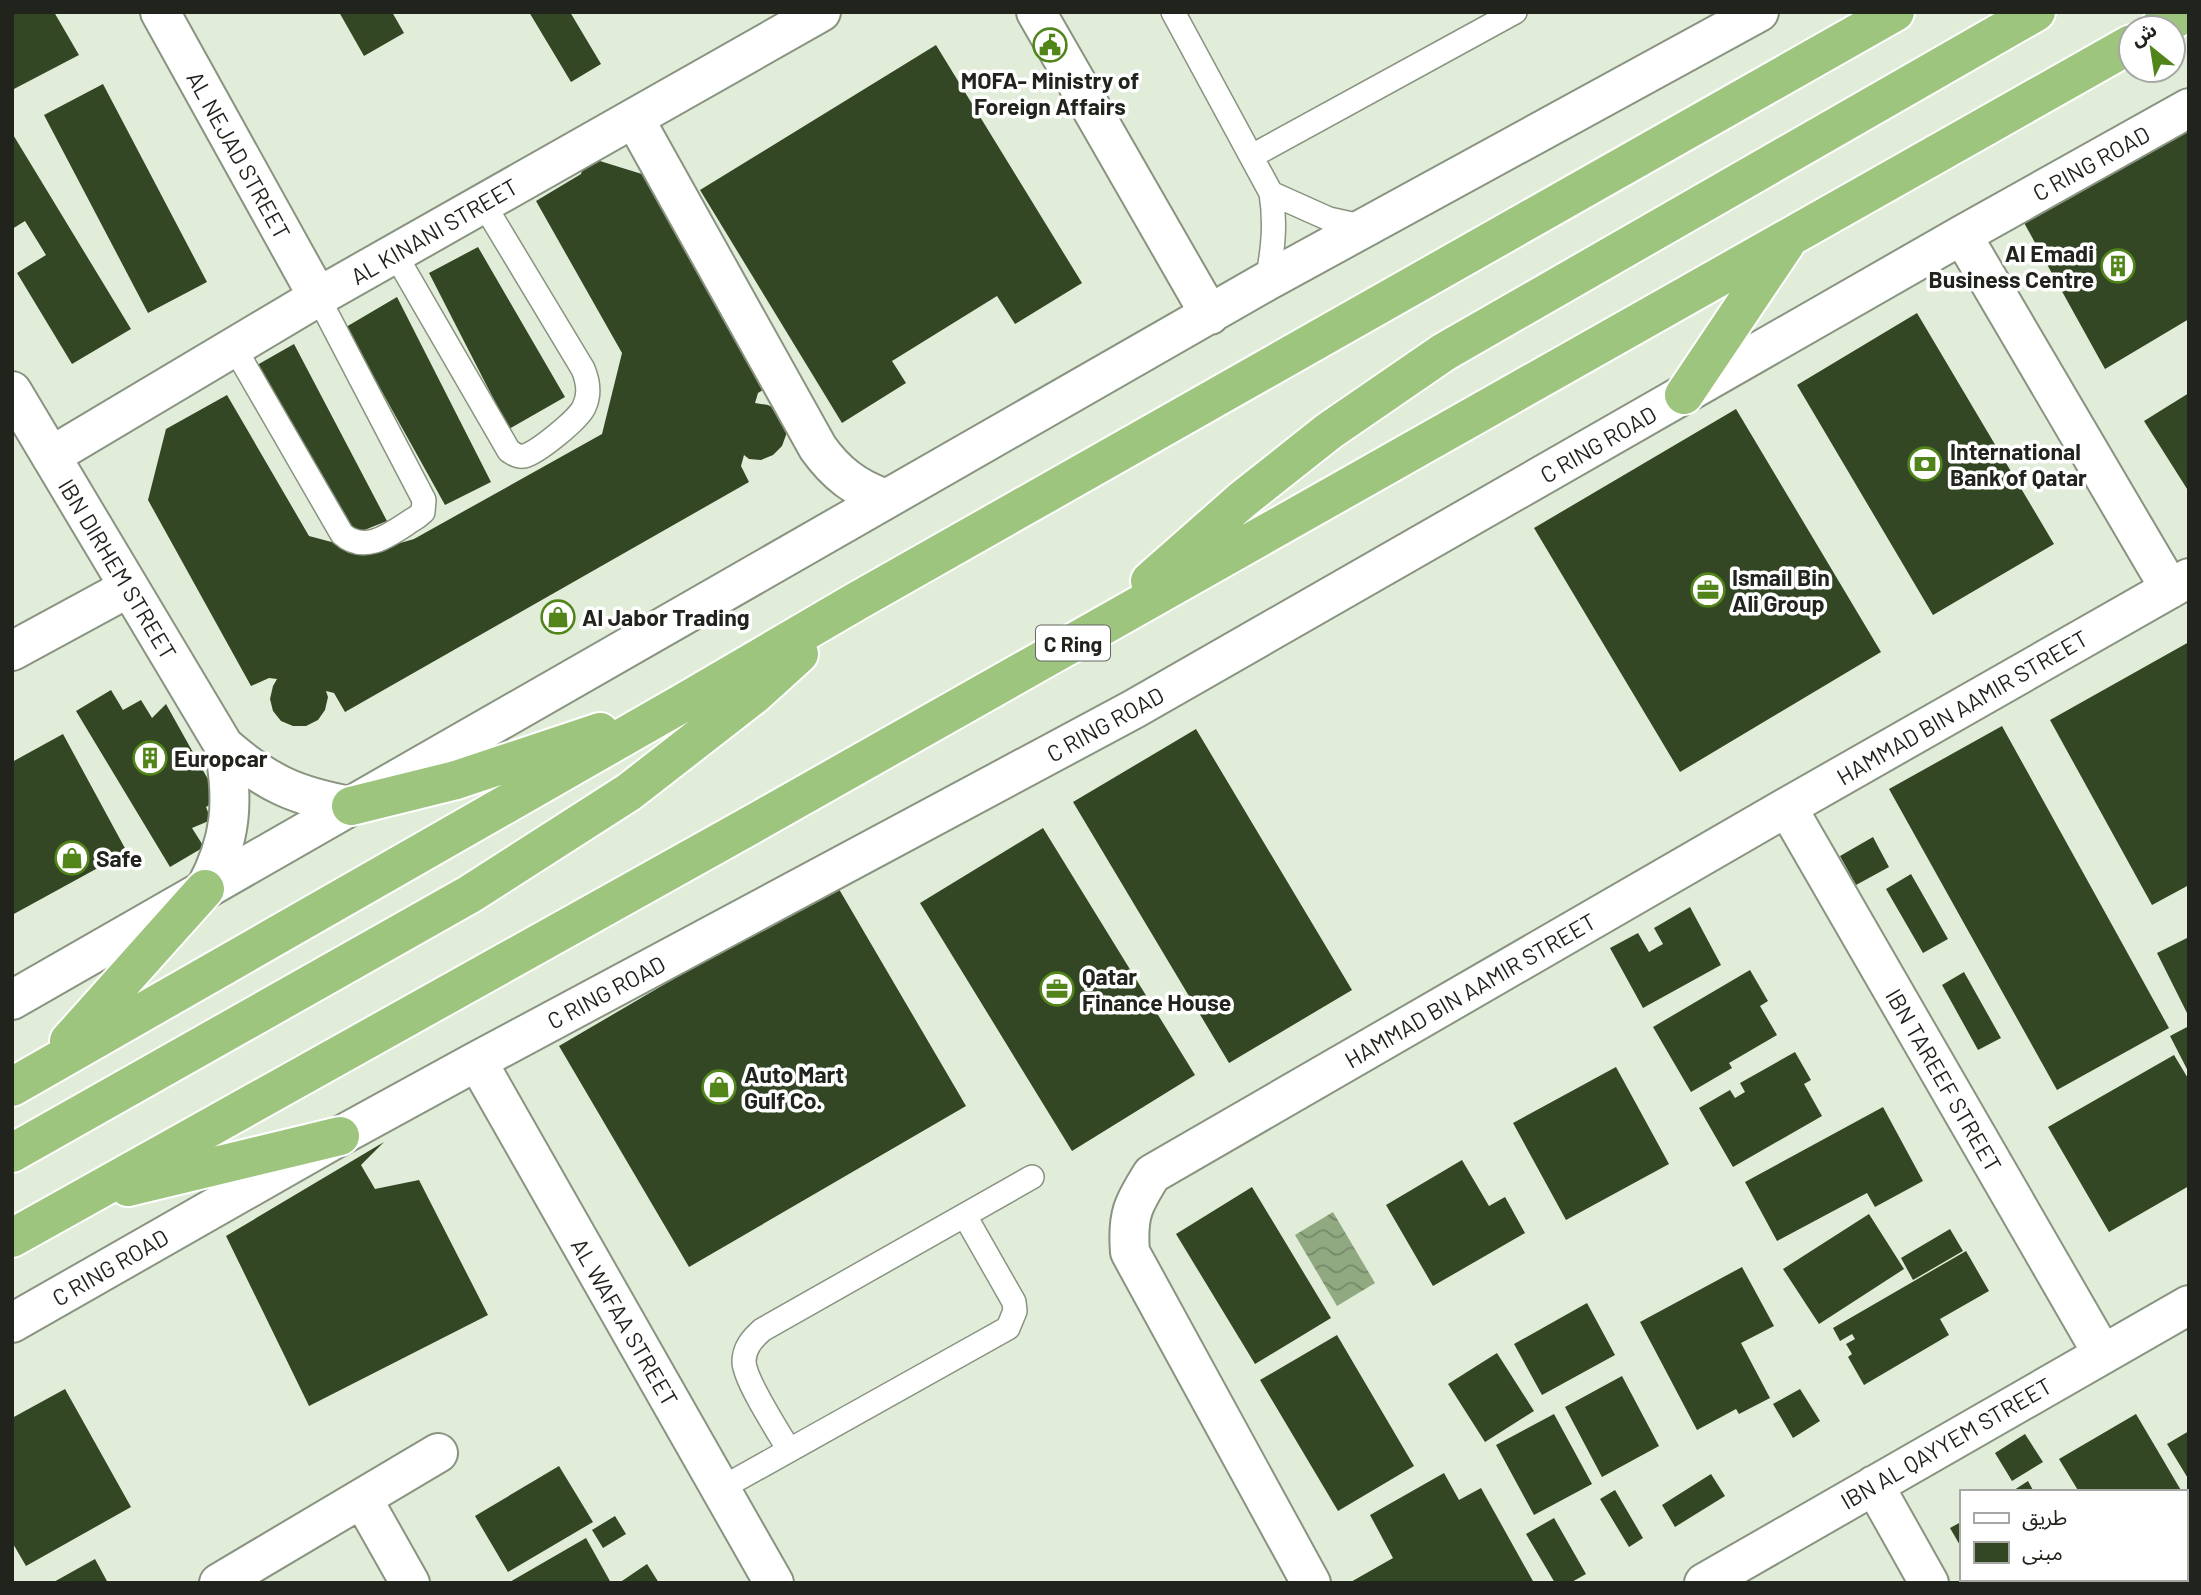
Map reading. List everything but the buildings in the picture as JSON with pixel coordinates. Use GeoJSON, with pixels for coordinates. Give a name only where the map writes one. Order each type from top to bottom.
{"type":"FeatureCollection","features":[{"type":"Feature","properties":{"kind":"highway"},"geometry":{"type":"LineString","coordinates":[[12,1087],[858,601],[1895,12]]}},
{"type":"Feature","properties":{"kind":"highway"},"geometry":{"type":"LineString","coordinates":[[1091,633],[1242,500],[1307,448],[1444,352],[2036,12]]}},
{"type":"Feature","properties":{"kind":"highway","name":"C Ring"},"geometry":{"type":"LineString","coordinates":[[12,1238],[1091,633],[2117,52]]}},
{"type":"Feature","properties":{"kind":"highway"},"geometry":{"type":"LineString","coordinates":[[1684,395],[1790,237]]}},
{"type":"Feature","properties":{"kind":"highway"},"geometry":{"type":"LineString","coordinates":[[12,1153],[470,894],[629,792],[755,694],[858,601]]}},
{"type":"Feature","properties":{"kind":"highway"},"geometry":{"type":"LineString","coordinates":[[351,806],[456,780],[681,705]]}},
{"type":"Feature","properties":{"kind":"highway"},"geometry":{"type":"LineString","coordinates":[[48,1066],[205,889]]}},
{"type":"Feature","properties":{"kind":"highway"},"geometry":{"type":"LineString","coordinates":[[82,1198],[340,1136]]}},
{"type":"Feature","properties":{"kind":"street","name":"AL NEJAD STREET"},"geometry":{"type":"LineString","coordinates":[[160,12],[318,297]]}},
{"type":"Feature","properties":{"kind":"street","name":"AL KINANI STREET"},"geometry":{"type":"LineString","coordinates":[[51,456],[318,297],[821,12]]}},
{"type":"Feature","properties":{"kind":"street"},"geometry":{"type":"LineString","coordinates":[[1036,12],[1210,315]]}},
{"type":"Feature","properties":{"kind":"street"},"geometry":{"type":"LineString","coordinates":[[12,1000],[1266,281],[1759,12]]}},
{"type":"Feature","properties":{"kind":"street","name":"C RING ROAD"},"geometry":{"type":"LineString","coordinates":[[12,1323],[477,1061],[1134,709],[1962,234],[2189,108]]}},
{"type":"Feature","properties":{"kind":"street"},"geometry":{"type":"LineString","coordinates":[[634,118],[818,448],[843,477],[867,492],[884,498]]}},
{"type":"Feature","properties":{"kind":"street"},"geometry":{"type":"LineString","coordinates":[[1962,234],[2179,583]]}},
{"type":"Feature","properties":{"kind":"street","name":"IBN DIRHEM STREET"},"geometry":{"type":"LineString","coordinates":[[12,391],[224,746],[251,769],[282,788],[315,800],[351,806]]}},
{"type":"Feature","properties":{"kind":"street","name":"HAMMAD BIN AAMIR STREET"},"geometry":{"type":"LineString","coordinates":[[1311,1583],[1130,1252],[1129,1233],[1134,1202],[1152,1174],[2179,583]]}},
{"type":"Feature","properties":{"kind":"street"},"geometry":{"type":"LineString","coordinates":[[12,651],[128,588]]}},
{"type":"Feature","properties":{"kind":"street","name":"IBN DIRHEM STREET"},"geometry":{"type":"LineString","coordinates":[[205,889],[221,855],[229,820],[230,782],[224,746]]}},
{"type":"Feature","properties":{"kind":"street","name":"IBN TAREEF STREET"},"geometry":{"type":"LineString","coordinates":[[1787,807],[2102,1353]]}},
{"type":"Feature","properties":{"kind":"street","name":"AL WAFAA STREET"},"geometry":{"type":"LineString","coordinates":[[477,1061],[774,1583]]}},
{"type":"Feature","properties":{"kind":"street","name":"IBN AL QAYYEM STREET"},"geometry":{"type":"LineString","coordinates":[[1704,1583],[2189,1305]]}},
{"type":"Feature","properties":{"kind":"street"},"geometry":{"type":"LineString","coordinates":[[219,1583],[438,1453]]}},
{"type":"Feature","properties":{"kind":"street"},"geometry":{"type":"LineString","coordinates":[[1874,1485],[1929,1583]]}},
{"type":"Feature","properties":{"kind":"street"},"geometry":{"type":"LineString","coordinates":[[362,1498],[411,1583]]}},
{"type":"Feature","properties":{"kind":"lane"},"geometry":{"type":"LineString","coordinates":[[1173,12],[1271,192],[1275,240],[1266,281]]}},
{"type":"Feature","properties":{"kind":"lane"},"geometry":{"type":"LineString","coordinates":[[1252,156],[1516,12]]}},
{"type":"Feature","properties":{"kind":"lane"},"geometry":{"type":"LineString","coordinates":[[1271,192],[1329,219],[1365,227]]}},
{"type":"Feature","properties":{"kind":"lane"},"geometry":{"type":"LineString","coordinates":[[395,254],[509,451],[515,455],[527,455],[579,416],[587,398],[587,378],[483,203]]}},
{"type":"Feature","properties":{"kind":"lane"},"geometry":{"type":"LineString","coordinates":[[234,347],[342,534],[352,542],[368,544],[417,517],[423,512],[424,500],[318,297]]}},
{"type":"Feature","properties":{"kind":"lane"},"geometry":{"type":"LineString","coordinates":[[789,1450],[745,1370],[746,1349],[753,1338],[762,1330],[1032,1177]]}},
{"type":"Feature","properties":{"kind":"lane"},"geometry":{"type":"LineString","coordinates":[[720,1489],[1008,1328],[1013,1320],[1014,1302],[965,1216]]}},
{"type":"Feature","properties":{"kind":"water"},"geometry":{"type":"Polygon","coordinates":[[[1333,1212],[1375,1283],[1337,1306],[1295,1235],[1333,1212]]]}},
{"type":"Feature","properties":{"kind":"place","name":"MOFA- Ministry of Foreign Affairs"},"geometry":{"type":"Point","coordinates":[1050,45]}},
{"type":"Feature","properties":{"kind":"place","name":"Al Emadi Business Centre"},"geometry":{"type":"Point","coordinates":[2118,266]}},
{"type":"Feature","properties":{"kind":"place","name":"International Bank of Qatar"},"geometry":{"type":"Point","coordinates":[1925,464]}},
{"type":"Feature","properties":{"kind":"place","name":"Ismail Bin Ali Group"},"geometry":{"type":"Point","coordinates":[1708,590]}},
{"type":"Feature","properties":{"kind":"place","name":"Al Jabor Trading"},"geometry":{"type":"Point","coordinates":[558,617]}},
{"type":"Feature","properties":{"kind":"place","name":"Europcar"},"geometry":{"type":"Point","coordinates":[150,758]}},
{"type":"Feature","properties":{"kind":"place","name":"Safe"},"geometry":{"type":"Point","coordinates":[72,858]}},
{"type":"Feature","properties":{"kind":"place","name":"Qatar Finance House"},"geometry":{"type":"Point","coordinates":[1057,989]}},
{"type":"Feature","properties":{"kind":"place","name":"Auto Mart Gulf Co."},"geometry":{"type":"Point","coordinates":[719,1087]}}]}
